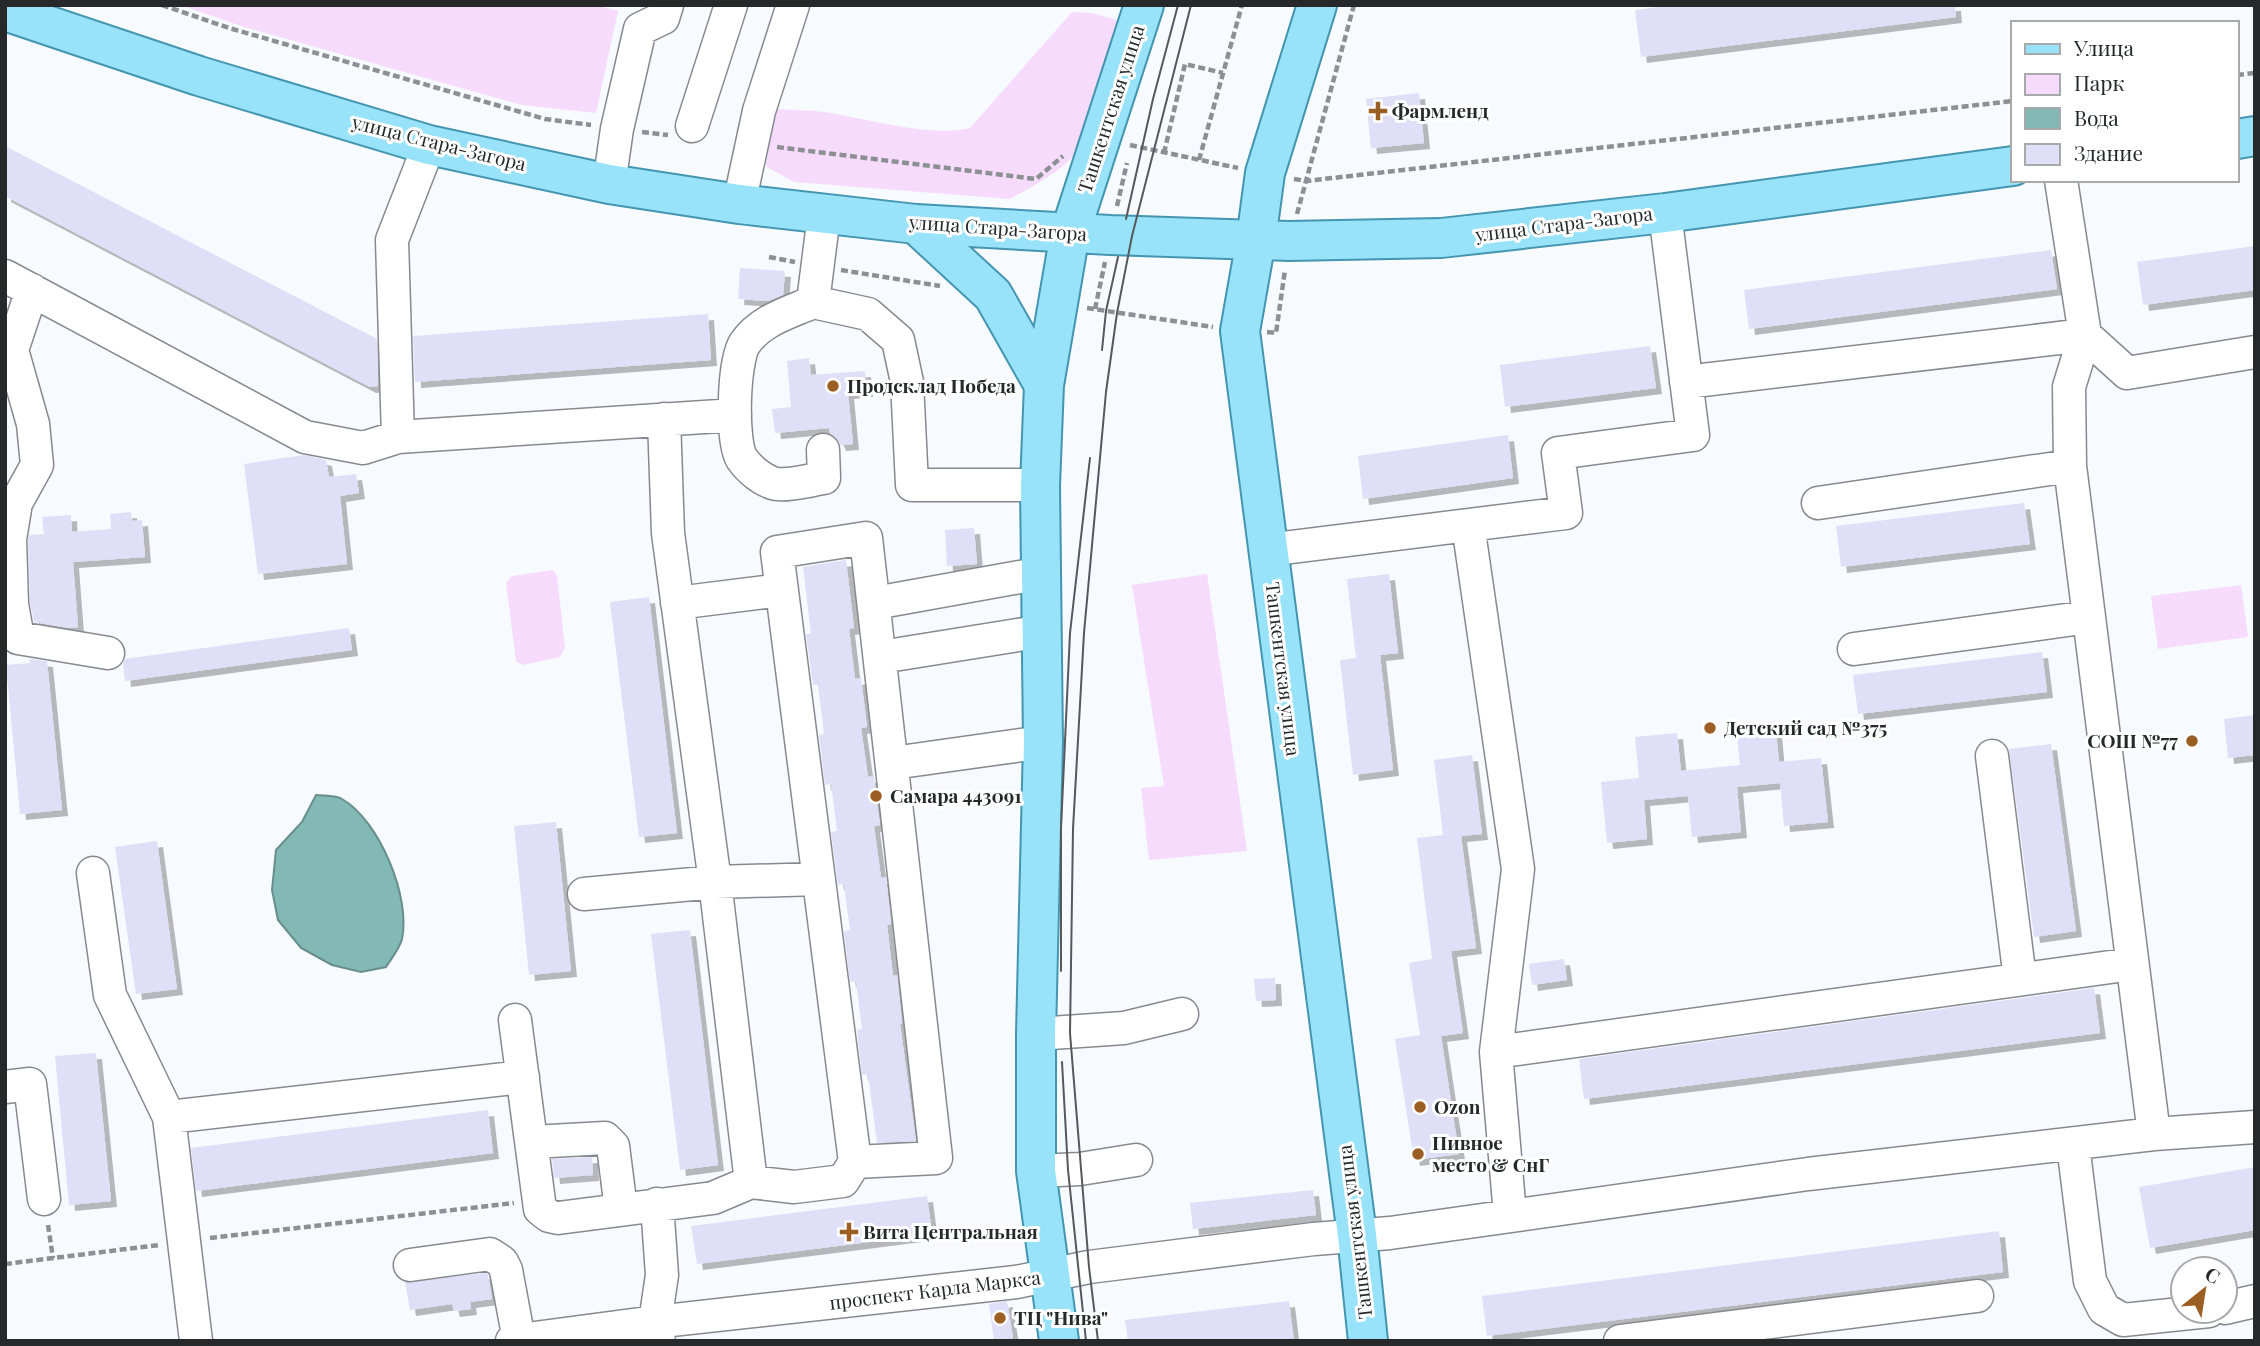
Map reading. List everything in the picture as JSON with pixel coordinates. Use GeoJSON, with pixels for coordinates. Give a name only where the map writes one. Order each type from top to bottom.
{"type":"FeatureCollection","features":[{"type":"Feature","properties":{"kind":"main road","name":"Ташкентская улица"},"geometry":{"type":"LineString","coordinates":[[1059,1341],[1036,1171],[1036,1034],[1043,742],[1040,485],[1044,385],[1070,233],[1144,5]]}},
{"type":"Feature","properties":{"kind":"main road","name":"Ташкентская улица"},"geometry":{"type":"LineString","coordinates":[[1317,5],[1265,173],[1240,331],[1357,1235],[1368,1341]]}},
{"type":"Feature","properties":{"kind":"main road","name":"улица Стара-Загора"},"geometry":{"type":"LineString","coordinates":[[5,11],[199,76],[429,145],[609,184],[824,215],[916,223],[1070,233],[1289,241],[1441,238],[1665,213],[2011,166]]}},
{"type":"Feature","properties":{"kind":"main road"},"geometry":{"type":"LineString","coordinates":[[916,223],[993,295],[1044,385]]}},
{"type":"Feature","properties":{"kind":"street"},"geometry":{"type":"LineString","coordinates":[[609,184],[617,129],[640,29],[663,18],[667,5]]}},
{"type":"Feature","properties":{"kind":"street"},"geometry":{"type":"LineString","coordinates":[[692,126],[731,5]]}},
{"type":"Feature","properties":{"kind":"street"},"geometry":{"type":"LineString","coordinates":[[739,204],[759,111],[793,5]]}},
{"type":"Feature","properties":{"kind":"street"},"geometry":{"type":"LineString","coordinates":[[398,437],[392,240],[429,145]]}},
{"type":"Feature","properties":{"kind":"street"},"geometry":{"type":"LineString","coordinates":[[2062,182],[2085,335],[2069,387],[2070,466],[2154,1135]]}},
{"type":"Feature","properties":{"kind":"street"},"geometry":{"type":"LineString","coordinates":[[1267,550],[1566,513],[1558,453],[1693,435],[1665,213]]}},
{"type":"Feature","properties":{"kind":"street"},"geometry":{"type":"LineString","coordinates":[[813,302],[824,215]]}},
{"type":"Feature","properties":{"kind":"street"},"geometry":{"type":"LineString","coordinates":[[108,653],[18,638],[12,604],[11,504],[37,464],[33,424],[12,351],[19,283],[305,437],[363,448],[398,437],[735,415]]}},
{"type":"Feature","properties":{"kind":"street"},"geometry":{"type":"LineString","coordinates":[[823,450],[824,478],[777,484],[758,476],[741,457],[735,415],[735,374],[744,345],[764,323],[813,302],[868,314],[898,340],[907,382],[912,485],[1040,485]]}},
{"type":"Feature","properties":{"kind":"street"},"geometry":{"type":"LineString","coordinates":[[1686,382],[2085,335],[2127,373],[2255,352]]}},
{"type":"Feature","properties":{"kind":"street"},"geometry":{"type":"LineString","coordinates":[[664,419],[668,533],[715,882],[751,1182]]}},
{"type":"Feature","properties":{"kind":"street"},"geometry":{"type":"LineString","coordinates":[[1818,503],[2070,466]]}},
{"type":"Feature","properties":{"kind":"street"},"geometry":{"type":"LineString","coordinates":[[1468,525],[1518,869],[1496,1052],[1510,1215]]}},
{"type":"Feature","properties":{"kind":"street"},"geometry":{"type":"LineString","coordinates":[[516,1020],[540,1209],[548,1216],[558,1218],[657,1203],[713,1198],[751,1182],[794,1187],[843,1181],[855,1162],[777,552],[866,538],[936,1158],[855,1162]]}},
{"type":"Feature","properties":{"kind":"street"},"geometry":{"type":"LineString","coordinates":[[875,603],[1042,573]]}},
{"type":"Feature","properties":{"kind":"street"},"geometry":{"type":"LineString","coordinates":[[677,603],[781,590]]}},
{"type":"Feature","properties":{"kind":"street"},"geometry":{"type":"LineString","coordinates":[[1854,649],[2089,617]]}},
{"type":"Feature","properties":{"kind":"street"},"geometry":{"type":"LineString","coordinates":[[881,657],[1043,631]]}},
{"type":"Feature","properties":{"kind":"street"},"geometry":{"type":"LineString","coordinates":[[893,763],[1043,742]]}},
{"type":"Feature","properties":{"kind":"street"},"geometry":{"type":"LineString","coordinates":[[1992,756],[2020,979]]}},
{"type":"Feature","properties":{"kind":"street"},"geometry":{"type":"LineString","coordinates":[[93,873],[110,995],[169,1117],[196,1341]]}},
{"type":"Feature","properties":{"kind":"street"},"geometry":{"type":"LineString","coordinates":[[584,894],[715,882],[818,879]]}},
{"type":"Feature","properties":{"kind":"street"},"geometry":{"type":"LineString","coordinates":[[1496,1052],[2132,964]]}},
{"type":"Feature","properties":{"kind":"street"},"geometry":{"type":"LineString","coordinates":[[1036,1034],[1124,1028],[1182,1014]]}},
{"type":"Feature","properties":{"kind":"street"},"geometry":{"type":"LineString","coordinates":[[169,1117],[523,1077]]}},
{"type":"Feature","properties":{"kind":"street"},"geometry":{"type":"LineString","coordinates":[[5,1087],[30,1084],[44,1199]]}},
{"type":"Feature","properties":{"kind":"street","name":"проспект Карла Маркса"},"geometry":{"type":"LineString","coordinates":[[515,1340],[657,1331],[1016,1282],[1089,1267],[1314,1238],[1390,1233],[1808,1174],[2154,1135],[2255,1127]]}},
{"type":"Feature","properties":{"kind":"street"},"geometry":{"type":"LineString","coordinates":[[532,1142],[605,1138],[610,1140],[621,1209]]}},
{"type":"Feature","properties":{"kind":"street"},"geometry":{"type":"LineString","coordinates":[[2073,1145],[2090,1281],[2104,1310],[2124,1331],[2175,1325]]}},
{"type":"Feature","properties":{"kind":"street"},"geometry":{"type":"LineString","coordinates":[[1036,1171],[1080,1169],[1136,1160]]}},
{"type":"Feature","properties":{"kind":"street"},"geometry":{"type":"LineString","coordinates":[[657,1203],[662,1275],[657,1331]]}},
{"type":"Feature","properties":{"kind":"street"},"geometry":{"type":"LineString","coordinates":[[410,1265],[490,1254],[497,1257],[506,1270],[515,1340]]}},
{"type":"Feature","properties":{"kind":"street"},"geometry":{"type":"LineString","coordinates":[[1620,1341],[1804,1330],[1977,1296]]}},
{"type":"Feature","properties":{"kind":"path"},"geometry":{"type":"LineString","coordinates":[[1199,160],[1242,5]]}},
{"type":"Feature","properties":{"kind":"path"},"geometry":{"type":"LineString","coordinates":[[1164,153],[1185,64],[1223,73]]}},
{"type":"Feature","properties":{"kind":"path"},"geometry":{"type":"LineString","coordinates":[[44,1199],[53,1258]]}},
{"type":"Feature","properties":{"kind":"path"},"geometry":{"type":"LineString","coordinates":[[5,1264],[539,1200]]}},
{"type":"Feature","properties":{"kind":"green space"},"geometry":{"type":"Polygon","coordinates":[[[180,5],[596,5],[618,11],[596,113],[522,105],[244,27],[180,5]]]}},
{"type":"Feature","properties":{"kind":"green space"},"geometry":{"type":"Polygon","coordinates":[[[1072,12],[1092,13],[1124,22],[1100,107],[1085,139],[1070,160],[1054,173],[1010,199],[794,182],[767,167],[763,155],[775,109],[824,112],[937,131],[970,128],[1072,12]]]}},
{"type":"Feature","properties":{"kind":"green space"},"geometry":{"type":"Polygon","coordinates":[[[553,570],[557,576],[565,648],[560,657],[523,665],[516,661],[506,583],[512,576],[553,570]]]}},
{"type":"Feature","properties":{"kind":"green space"},"geometry":{"type":"Polygon","coordinates":[[[1207,574],[1247,851],[1149,860],[1141,788],[1164,786],[1132,585],[1207,574]]]}},
{"type":"Feature","properties":{"kind":"green space"},"geometry":{"type":"Polygon","coordinates":[[[2241,585],[2248,637],[2158,649],[2151,596],[2241,585]]]}},
{"type":"Feature","properties":{"kind":"water"},"geometry":{"type":"Polygon","coordinates":[[[316,795],[339,798],[356,809],[380,841],[389,861],[402,902],[404,922],[401,942],[386,967],[361,972],[332,965],[301,948],[278,920],[272,890],[276,850],[302,822],[316,795]]]}},
{"type":"Feature","properties":{"kind":"building"},"geometry":{"type":"Polygon","coordinates":[[[1674,5],[1955,5],[1956,17],[1641,57],[1635,10],[1674,5]]]}},
{"type":"Feature","properties":{"kind":"building"},"geometry":{"type":"Polygon","coordinates":[[[1419,93],[1424,143],[1371,148],[1366,99],[1419,93]]]}},
{"type":"Feature","properties":{"kind":"building"},"geometry":{"type":"Polygon","coordinates":[[[5,146],[377,339],[378,386],[370,387],[5,196],[5,146]]]}},
{"type":"Feature","properties":{"kind":"building"},"geometry":{"type":"Polygon","coordinates":[[[2255,246],[2255,290],[2143,305],[2137,262],[2255,246]]]}},
{"type":"Feature","properties":{"kind":"building"},"geometry":{"type":"Polygon","coordinates":[[[2051,250],[2057,289],[1749,329],[1744,290],[2051,250]]]}},
{"type":"Feature","properties":{"kind":"building"},"geometry":{"type":"Polygon","coordinates":[[[740,268],[785,271],[783,295],[768,301],[738,299],[740,268]]]}},
{"type":"Feature","properties":{"kind":"building"},"geometry":{"type":"Polygon","coordinates":[[[708,314],[711,360],[415,382],[413,336],[708,314]]]}},
{"type":"Feature","properties":{"kind":"building"},"geometry":{"type":"Polygon","coordinates":[[[1650,346],[1656,388],[1505,407],[1500,365],[1650,346]]]}},
{"type":"Feature","properties":{"kind":"building"},"geometry":{"type":"Polygon","coordinates":[[[809,358],[811,375],[865,371],[867,391],[848,393],[853,444],[840,445],[829,428],[775,433],[772,409],[791,407],[787,361],[809,358]]]}},
{"type":"Feature","properties":{"kind":"building"},"geometry":{"type":"Polygon","coordinates":[[[1508,435],[1513,478],[1363,499],[1358,456],[1508,435]]]}},
{"type":"Feature","properties":{"kind":"building"},"geometry":{"type":"Polygon","coordinates":[[[304,455],[326,460],[329,477],[356,474],[359,493],[340,496],[347,564],[258,574],[244,464],[304,455]]]}},
{"type":"Feature","properties":{"kind":"building"},"geometry":{"type":"Polygon","coordinates":[[[2024,503],[2030,544],[1841,567],[1836,526],[2024,503]]]}},
{"type":"Feature","properties":{"kind":"building"},"geometry":{"type":"Polygon","coordinates":[[[131,512],[132,521],[142,520],[145,557],[73,562],[78,627],[34,622],[30,602],[28,540],[29,535],[44,534],[42,517],[71,515],[72,532],[111,529],[110,514],[131,512]]]}},
{"type":"Feature","properties":{"kind":"building"},"geometry":{"type":"Polygon","coordinates":[[[974,528],[977,564],[947,566],[945,530],[974,528]]]}},
{"type":"Feature","properties":{"kind":"building"},"geometry":{"type":"Polygon","coordinates":[[[846,560],[854,628],[849,629],[855,679],[861,678],[867,727],[861,728],[868,777],[874,776],[880,825],[874,826],[881,878],[886,877],[891,924],[887,925],[893,976],[897,975],[900,1024],[916,1141],[877,1143],[868,1074],[862,1075],[857,1030],[862,1029],[856,981],[850,982],[844,931],[850,930],[844,884],[838,885],[831,832],[837,831],[831,784],[825,785],[819,735],[824,734],[818,685],[813,685],[806,634],[811,634],[803,567],[846,560]]]}},
{"type":"Feature","properties":{"kind":"building"},"geometry":{"type":"Polygon","coordinates":[[[1389,574],[1398,653],[1380,655],[1393,770],[1353,775],[1340,660],[1356,658],[1347,579],[1389,574]]]}},
{"type":"Feature","properties":{"kind":"building"},"geometry":{"type":"Polygon","coordinates":[[[649,597],[677,833],[639,837],[610,602],[649,597]]]}},
{"type":"Feature","properties":{"kind":"building"},"geometry":{"type":"Polygon","coordinates":[[[349,628],[352,650],[125,681],[125,659],[349,628]]]}},
{"type":"Feature","properties":{"kind":"building"},"geometry":{"type":"Polygon","coordinates":[[[2042,652],[2047,692],[1858,714],[1853,675],[2042,652]]]}},
{"type":"Feature","properties":{"kind":"building"},"geometry":{"type":"Polygon","coordinates":[[[29,659],[47,661],[62,810],[20,814],[6,665],[30,663],[29,659]]]}},
{"type":"Feature","properties":{"kind":"building"},"geometry":{"type":"Polygon","coordinates":[[[2255,715],[2255,755],[2228,758],[2224,719],[2255,715]]]}},
{"type":"Feature","properties":{"kind":"building"},"geometry":{"type":"Polygon","coordinates":[[[1775,721],[1779,762],[1821,758],[1828,822],[1784,826],[1780,783],[1737,787],[1741,832],[1692,837],[1688,796],[1644,800],[1647,839],[1607,843],[1601,782],[1639,778],[1635,737],[1677,733],[1681,771],[1740,765],[1736,725],[1775,721]]]}},
{"type":"Feature","properties":{"kind":"building"},"geometry":{"type":"Polygon","coordinates":[[[2051,744],[2076,931],[2034,937],[2009,749],[2051,744]]]}},
{"type":"Feature","properties":{"kind":"building"},"geometry":{"type":"Polygon","coordinates":[[[1472,755],[1482,834],[1461,836],[1476,948],[1451,951],[1463,1033],[1441,1036],[1459,1154],[1414,1160],[1395,1039],[1420,1035],[1409,963],[1432,959],[1417,838],[1443,835],[1434,760],[1472,755]]]}},
{"type":"Feature","properties":{"kind":"building"},"geometry":{"type":"Polygon","coordinates":[[[556,822],[571,971],[529,975],[514,826],[556,822]]]}},
{"type":"Feature","properties":{"kind":"building"},"geometry":{"type":"Polygon","coordinates":[[[157,841],[177,989],[136,994],[115,847],[157,841]]]}},
{"type":"Feature","properties":{"kind":"building"},"geometry":{"type":"Polygon","coordinates":[[[690,930],[718,1165],[680,1170],[651,934],[690,930]]]}},
{"type":"Feature","properties":{"kind":"building"},"geometry":{"type":"Polygon","coordinates":[[[1564,959],[1567,980],[1532,985],[1529,964],[1564,959]]]}},
{"type":"Feature","properties":{"kind":"building"},"geometry":{"type":"Polygon","coordinates":[[[1275,978],[1276,1000],[1256,1001],[1254,979],[1275,978]]]}},
{"type":"Feature","properties":{"kind":"building"},"geometry":{"type":"Polygon","coordinates":[[[2094,988],[2100,1033],[1584,1099],[1579,1059],[2094,988]]]}},
{"type":"Feature","properties":{"kind":"building"},"geometry":{"type":"Polygon","coordinates":[[[96,1053],[111,1201],[69,1205],[55,1056],[96,1053]]]}},
{"type":"Feature","properties":{"kind":"building"},"geometry":{"type":"Polygon","coordinates":[[[488,1110],[493,1153],[196,1191],[191,1148],[488,1110]]]}},
{"type":"Feature","properties":{"kind":"building"},"geometry":{"type":"Polygon","coordinates":[[[592,1157],[593,1175],[554,1178],[552,1159],[592,1157]]]}},
{"type":"Feature","properties":{"kind":"building"},"geometry":{"type":"Polygon","coordinates":[[[2255,1167],[2255,1230],[2150,1248],[2139,1187],[2255,1167]]]}},
{"type":"Feature","properties":{"kind":"building"},"geometry":{"type":"Polygon","coordinates":[[[1313,1190],[1316,1215],[1193,1229],[1190,1203],[1313,1190]]]}},
{"type":"Feature","properties":{"kind":"building"},"geometry":{"type":"Polygon","coordinates":[[[927,1196],[932,1234],[697,1264],[691,1226],[927,1196]]]}},
{"type":"Feature","properties":{"kind":"building"},"geometry":{"type":"Polygon","coordinates":[[[1999,1231],[2003,1272],[1487,1336],[1482,1296],[1999,1231]]]}},
{"type":"Feature","properties":{"kind":"building"},"geometry":{"type":"Polygon","coordinates":[[[486,1273],[492,1299],[470,1302],[471,1309],[454,1311],[452,1304],[410,1310],[405,1282],[486,1273]]]}},
{"type":"Feature","properties":{"kind":"building","name":"ТЦ \"Нива\""},"geometry":{"type":"Polygon","coordinates":[[[1007,1301],[1013,1338],[994,1341],[989,1304],[1007,1301]]]}},
{"type":"Feature","properties":{"kind":"building"},"geometry":{"type":"Polygon","coordinates":[[[1289,1301],[1294,1341],[1128,1341],[1125,1320],[1289,1301]]]}},
{"type":"Feature","properties":{"kind":"tram line"},"geometry":{"type":"LineString","coordinates":[[1126,219],[1178,5]]}},
{"type":"Feature","properties":{"kind":"tram line"},"geometry":{"type":"LineString","coordinates":[[1098,1341],[1089,1267],[1070,1033],[1073,829],[1084,633],[1106,392],[1117,313],[1132,236],[1191,5]]}},
{"type":"Feature","properties":{"kind":"tram line"},"geometry":{"type":"LineString","coordinates":[[1102,350],[1106,311],[1118,257]]}},
{"type":"Feature","properties":{"kind":"tram line"},"geometry":{"type":"LineString","coordinates":[[1061,971],[1061,828],[1070,633],[1090,458]]}},
{"type":"Feature","properties":{"kind":"tram line"},"geometry":{"type":"LineString","coordinates":[[1062,1062],[1068,1170],[1086,1341]]}},
{"type":"Feature","properties":{"kind":"place","name":"Фармленд"},"geometry":{"type":"Point","coordinates":[1378,111]}},
{"type":"Feature","properties":{"kind":"place","name":"Продсклад Победа"},"geometry":{"type":"Point","coordinates":[833,386]}},
{"type":"Feature","properties":{"kind":"place","name":"Детский сад №375"},"geometry":{"type":"Point","coordinates":[1710,728]}},
{"type":"Feature","properties":{"kind":"place","name":"СОШ №77"},"geometry":{"type":"Point","coordinates":[2192,741]}},
{"type":"Feature","properties":{"kind":"place","name":"Самара 443091"},"geometry":{"type":"Point","coordinates":[876,796]}},
{"type":"Feature","properties":{"kind":"place","name":"Ozon"},"geometry":{"type":"Point","coordinates":[1420,1107]}},
{"type":"Feature","properties":{"kind":"place","name":"Пивное место & СнГ"},"geometry":{"type":"Point","coordinates":[1418,1154]}},
{"type":"Feature","properties":{"kind":"place","name":"Вита Центральная"},"geometry":{"type":"Point","coordinates":[849,1232]}},
{"type":"Feature","properties":{"kind":"place","name":"ТЦ \"Нива\""},"geometry":{"type":"Point","coordinates":[1000,1318]}}]}
